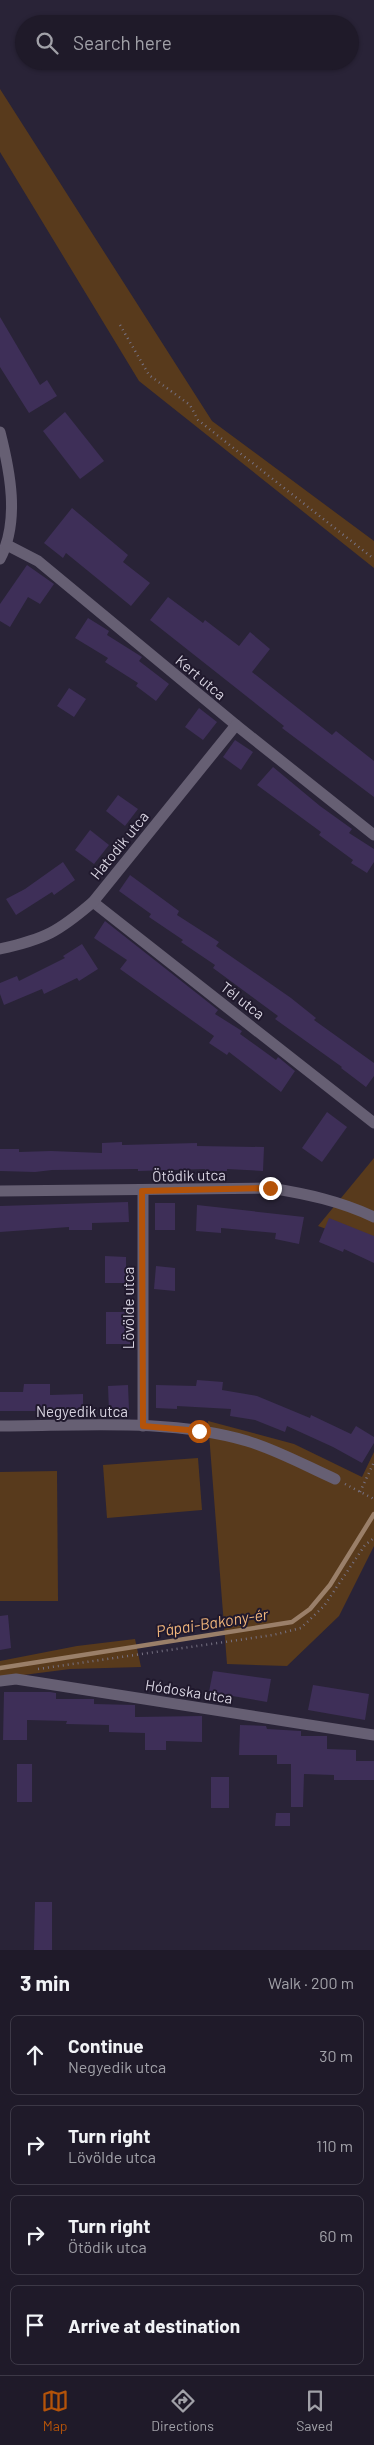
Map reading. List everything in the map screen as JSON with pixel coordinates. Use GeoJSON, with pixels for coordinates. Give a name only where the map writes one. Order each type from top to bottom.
{"type":"FeatureCollection","features":[{"type":"Feature","properties":{"kind":"street"},"geometry":{"type":"LineString","coordinates":[[0,432],[11,489],[11,522],[7,545],[0,559]]}},
{"type":"Feature","properties":{"kind":"street","name":"Kert utca"},"geometry":{"type":"LineString","coordinates":[[7,545],[38,561],[236,725],[374,835]]}},
{"type":"Feature","properties":{"kind":"street","name":"Hatodik utca"},"geometry":{"type":"LineString","coordinates":[[0,949],[49,935],[70,922],[93,902],[236,725]]}},
{"type":"Feature","properties":{"kind":"street","name":"Tél utca"},"geometry":{"type":"LineString","coordinates":[[93,902],[374,1123]]}},
{"type":"Feature","properties":{"kind":"street","name":"Ötödik utca"},"geometry":{"type":"LineString","coordinates":[[0,1191],[142,1191],[270,1188],[315,1195],[350,1206],[374,1217]]}},
{"type":"Feature","properties":{"kind":"street","name":"Lövölde utca"},"geometry":{"type":"LineString","coordinates":[[142,1191],[143,1426]]}},
{"type":"Feature","properties":{"kind":"street","name":"Negyedik utca"},"geometry":{"type":"LineString","coordinates":[[0,1426],[143,1426],[199,1431],[247,1441],[335,1479]]}},
{"type":"Feature","properties":{"kind":"street","name":"Hódoska utca"},"geometry":{"type":"LineString","coordinates":[[0,1681],[16,1679],[374,1735]]}},
{"type":"Feature","properties":{"kind":"path"},"geometry":{"type":"LineString","coordinates":[[120,325],[149,375],[190,405],[198,420],[374,559]]}},
{"type":"Feature","properties":{"kind":"path"},"geometry":{"type":"LineString","coordinates":[[360,1492],[374,1462]]}},
{"type":"Feature","properties":{"kind":"path"},"geometry":{"type":"LineString","coordinates":[[335,1479],[373,1499]]}},
{"type":"Feature","properties":{"kind":"path"},"geometry":{"type":"LineString","coordinates":[[16,1679],[38,1669],[273,1635],[301,1628],[324,1606],[365,1545],[374,1538]]}},
{"type":"Feature","properties":{"kind":"shaded area"},"geometry":{"type":"Polygon","coordinates":[[[0,89],[212,421],[374,541],[374,568],[139,381],[0,152],[0,89]]]}},
{"type":"Feature","properties":{"kind":"shaded area"},"geometry":{"type":"Polygon","coordinates":[[[374,1158],[374,1246],[318,1226],[374,1158]]]}},
{"type":"Feature","properties":{"kind":"shaded area"},"geometry":{"type":"Polygon","coordinates":[[[208,1421],[294,1444],[362,1477],[374,1452],[374,1546],[339,1616],[287,1666],[227,1664],[208,1421]]]}},
{"type":"Feature","properties":{"kind":"shaded area"},"geometry":{"type":"Polygon","coordinates":[[[198,1458],[202,1510],[107,1518],[103,1465],[198,1458]]]}},
{"type":"Feature","properties":{"kind":"shaded area"},"geometry":{"type":"Polygon","coordinates":[[[57,1471],[58,1601],[0,1601],[0,1472],[57,1471]]]}},
{"type":"Feature","properties":{"kind":"shaded area"},"geometry":{"type":"Polygon","coordinates":[[[135,1639],[141,1667],[70,1669],[0,1678],[0,1661],[77,1646],[135,1639]]]}},
{"type":"Feature","properties":{"kind":"building"},"geometry":{"type":"Polygon","coordinates":[[[0,317],[40,385],[47,380],[57,396],[29,413],[0,367],[0,317]]]}},
{"type":"Feature","properties":{"kind":"building"},"geometry":{"type":"Polygon","coordinates":[[[65,412],[104,461],[80,479],[43,431],[65,412]]]}},
{"type":"Feature","properties":{"kind":"building"},"geometry":{"type":"Polygon","coordinates":[[[72,508],[128,555],[123,562],[150,583],[131,606],[66,553],[63,558],[44,543],[72,508]]]}},
{"type":"Feature","properties":{"kind":"building"},"geometry":{"type":"Polygon","coordinates":[[[27,565],[54,584],[40,604],[28,597],[10,627],[0,621],[0,604],[27,565]]]}},
{"type":"Feature","properties":{"kind":"building"},"geometry":{"type":"Polygon","coordinates":[[[168,597],[203,623],[205,620],[239,646],[250,632],[270,649],[252,672],[332,735],[336,731],[374,761],[374,797],[282,728],[284,726],[150,620],[168,597]]]}},
{"type":"Feature","properties":{"kind":"building"},"geometry":{"type":"Polygon","coordinates":[[[88,618],[109,631],[107,635],[142,657],[139,661],[169,684],[156,701],[136,686],[138,683],[105,662],[108,658],[75,638],[88,618]]]}},
{"type":"Feature","properties":{"kind":"building"},"geometry":{"type":"Polygon","coordinates":[[[69,688],[86,699],[74,717],[57,706],[69,688]]]}},
{"type":"Feature","properties":{"kind":"building"},"geometry":{"type":"Polygon","coordinates":[[[199,708],[217,722],[203,740],[185,727],[199,708]]]}},
{"type":"Feature","properties":{"kind":"building"},"geometry":{"type":"Polygon","coordinates":[[[235,740],[253,752],[241,770],[223,757],[235,740]]]}},
{"type":"Feature","properties":{"kind":"building"},"geometry":{"type":"Polygon","coordinates":[[[273,767],[320,806],[352,829],[349,833],[374,849],[374,862],[367,873],[351,863],[353,860],[319,835],[321,832],[257,785],[273,767]]]}},
{"type":"Feature","properties":{"kind":"building"},"geometry":{"type":"Polygon","coordinates":[[[118,795],[138,809],[125,826],[106,811],[118,795]]]}},
{"type":"Feature","properties":{"kind":"building"},"geometry":{"type":"Polygon","coordinates":[[[90,830],[109,845],[94,864],[75,850],[90,830]]]}},
{"type":"Feature","properties":{"kind":"building"},"geometry":{"type":"Polygon","coordinates":[[[63,862],[75,880],[54,895],[52,892],[16,915],[6,899],[25,889],[63,862]]]}},
{"type":"Feature","properties":{"kind":"building"},"geometry":{"type":"Polygon","coordinates":[[[130,875],[179,911],[177,915],[219,942],[216,946],[291,998],[316,1018],[314,1020],[374,1063],[374,1076],[366,1087],[342,1067],[275,1019],[278,1016],[213,968],[215,965],[181,942],[183,940],[149,917],[151,914],[119,891],[130,875]]]}},
{"type":"Feature","properties":{"kind":"building"},"geometry":{"type":"Polygon","coordinates":[[[105,921],[218,1010],[215,1014],[242,1031],[240,1034],[276,1060],[278,1057],[295,1071],[281,1092],[229,1052],[227,1055],[209,1043],[214,1036],[120,969],[127,960],[94,938],[105,921]]]}},
{"type":"Feature","properties":{"kind":"building"},"geometry":{"type":"Polygon","coordinates":[[[82,944],[98,969],[79,981],[77,978],[44,994],[42,989],[4,1005],[0,994],[0,983],[17,976],[19,981],[65,958],[63,956],[82,944]]]}},
{"type":"Feature","properties":{"kind":"building"},"geometry":{"type":"Polygon","coordinates":[[[327,1112],[347,1127],[322,1162],[302,1148],[327,1112]]]}},
{"type":"Feature","properties":{"kind":"building"},"geometry":{"type":"Polygon","coordinates":[[[122,1142],[122,1145],[197,1143],[197,1146],[264,1147],[263,1171],[227,1169],[227,1171],[205,1171],[205,1169],[138,1171],[138,1169],[52,1170],[35,1172],[0,1171],[0,1149],[19,1149],[19,1152],[102,1153],[102,1143],[122,1142]]]}},
{"type":"Feature","properties":{"kind":"building"},"geometry":{"type":"Polygon","coordinates":[[[128,1202],[129,1222],[92,1223],[92,1230],[69,1230],[69,1227],[0,1232],[0,1206],[128,1202]]]}},
{"type":"Feature","properties":{"kind":"building"},"geometry":{"type":"Polygon","coordinates":[[[155,1203],[175,1203],[175,1230],[155,1230],[155,1203]]]}},
{"type":"Feature","properties":{"kind":"building"},"geometry":{"type":"Polygon","coordinates":[[[197,1205],[304,1217],[299,1244],[275,1239],[276,1233],[221,1228],[221,1233],[196,1231],[197,1205]]]}},
{"type":"Feature","properties":{"kind":"building"},"geometry":{"type":"Polygon","coordinates":[[[329,1218],[374,1236],[374,1263],[344,1249],[343,1252],[319,1242],[329,1218]]]}},
{"type":"Feature","properties":{"kind":"building"},"geometry":{"type":"Polygon","coordinates":[[[105,1256],[126,1257],[126,1283],[105,1283],[105,1256]]]}},
{"type":"Feature","properties":{"kind":"building"},"geometry":{"type":"Polygon","coordinates":[[[156,1266],[175,1268],[175,1291],[154,1289],[156,1266]]]}},
{"type":"Feature","properties":{"kind":"building"},"geometry":{"type":"Polygon","coordinates":[[[106,1312],[129,1312],[130,1344],[106,1344],[106,1312]]]}},
{"type":"Feature","properties":{"kind":"building"},"geometry":{"type":"Polygon","coordinates":[[[197,1380],[223,1382],[222,1390],[257,1396],[310,1418],[311,1415],[351,1434],[356,1426],[374,1437],[374,1443],[362,1463],[333,1447],[287,1426],[285,1432],[255,1420],[230,1416],[231,1409],[177,1406],[177,1409],[156,1408],[156,1385],[196,1386],[197,1380]]]}},
{"type":"Feature","properties":{"kind":"building"},"geometry":{"type":"Polygon","coordinates":[[[24,1384],[50,1384],[50,1395],[83,1394],[83,1411],[0,1411],[0,1392],[23,1392],[24,1384]]]}},
{"type":"Feature","properties":{"kind":"building"},"geometry":{"type":"Polygon","coordinates":[[[128,1385],[129,1410],[109,1411],[108,1386],[128,1385]]]}},
{"type":"Feature","properties":{"kind":"building"},"geometry":{"type":"Polygon","coordinates":[[[8,1615],[11,1648],[0,1650],[0,1616],[8,1615]]]}},
{"type":"Feature","properties":{"kind":"building"},"geometry":{"type":"Polygon","coordinates":[[[213,1671],[271,1679],[267,1702],[209,1692],[213,1671]]]}},
{"type":"Feature","properties":{"kind":"building"},"geometry":{"type":"Polygon","coordinates":[[[313,1685],[369,1694],[365,1720],[308,1710],[313,1685]]]}},
{"type":"Feature","properties":{"kind":"building"},"geometry":{"type":"Polygon","coordinates":[[[4,1692],[50,1692],[56,1693],[56,1699],[94,1699],[94,1704],[135,1705],[135,1717],[202,1716],[202,1742],[166,1741],[166,1750],[145,1750],[145,1733],[109,1732],[109,1725],[66,1724],[67,1721],[27,1720],[27,1740],[3,1740],[4,1692]]]}},
{"type":"Feature","properties":{"kind":"building"},"geometry":{"type":"Polygon","coordinates":[[[240,1725],[266,1726],[267,1729],[301,1731],[301,1736],[327,1736],[327,1749],[356,1750],[356,1761],[374,1761],[374,1780],[334,1780],[334,1775],[304,1774],[303,1807],[291,1807],[291,1764],[277,1764],[277,1755],[239,1755],[240,1725]]]}},
{"type":"Feature","properties":{"kind":"building"},"geometry":{"type":"Polygon","coordinates":[[[17,1764],[32,1764],[32,1802],[17,1802],[17,1764]]]}},
{"type":"Feature","properties":{"kind":"building"},"geometry":{"type":"Polygon","coordinates":[[[211,1777],[229,1777],[229,1808],[211,1808],[211,1777]]]}},
{"type":"Feature","properties":{"kind":"building"},"geometry":{"type":"Polygon","coordinates":[[[276,1813],[290,1813],[290,1826],[275,1826],[276,1813]]]}},
{"type":"Feature","properties":{"kind":"building"},"geometry":{"type":"Polygon","coordinates":[[[35,1902],[52,1902],[52,1950],[34,1950],[35,1902]]]}},
{"type":"Feature","properties":{"kind":"waterway","name":"Pápai-Bakony-ér"},"geometry":{"type":"LineString","coordinates":[[0,1668],[292,1622],[310,1609],[330,1585],[374,1514]]}},
{"type":"Feature","properties":{"kind":"route"},"geometry":{"type":"LineString","coordinates":[[199,1431],[143,1426],[142,1191],[270,1188]]}}]}
